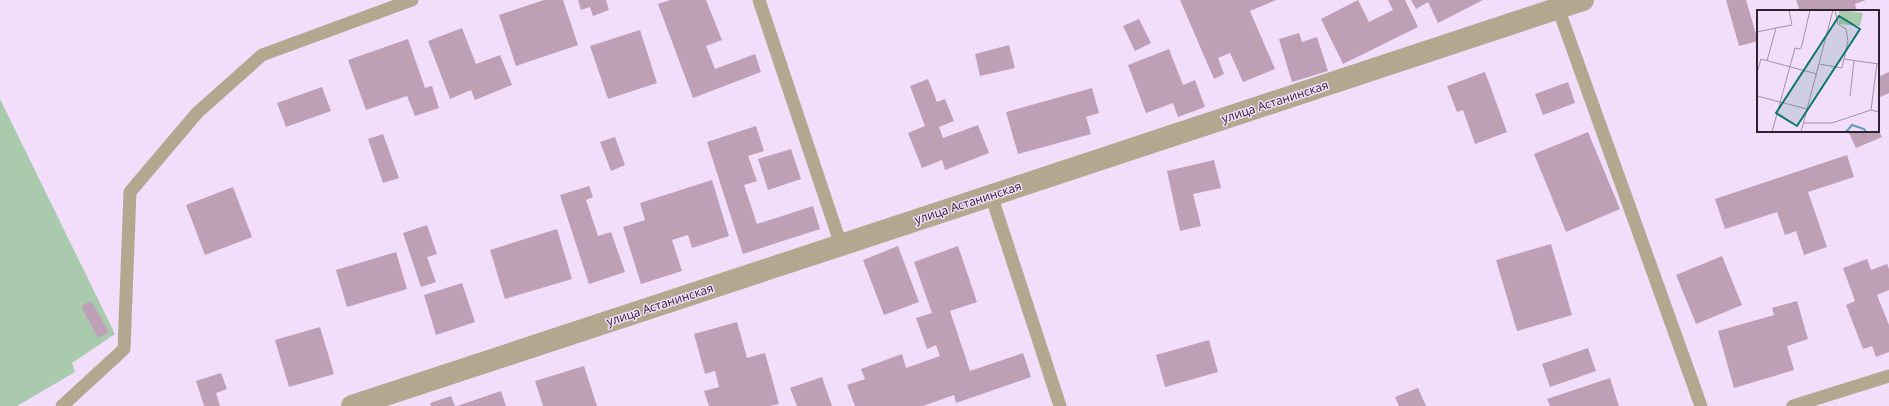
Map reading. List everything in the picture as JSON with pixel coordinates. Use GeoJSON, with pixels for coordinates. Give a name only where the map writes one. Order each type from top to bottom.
{"type":"FeatureCollection","features":[{"type":"Feature","properties":{"kind":"street","name":"улица Астанинская"},"geometry":{"type":"LineString","coordinates":[[352,406],[1583,0]]}},
{"type":"Feature","properties":{"kind":"lane"},"geometry":{"type":"LineString","coordinates":[[62,406],[124,349],[130,192],[197,113],[262,55],[412,0]]}},
{"type":"Feature","properties":{"kind":"lane"},"geometry":{"type":"LineString","coordinates":[[759,0],[841,245]]}},
{"type":"Feature","properties":{"kind":"lane"},"geometry":{"type":"LineString","coordinates":[[1558,8],[1701,406]]}},
{"type":"Feature","properties":{"kind":"lane"},"geometry":{"type":"LineString","coordinates":[[991,195],[1060,406]]}},
{"type":"Feature","properties":{"kind":"lane"},"geometry":{"type":"LineString","coordinates":[[1793,406],[1889,376]]}},
{"type":"Feature","properties":{"kind":"green space"},"geometry":{"type":"Polygon","coordinates":[[[0,99],[115,334],[72,363],[75,372],[17,406],[0,406],[0,99]]]}},
{"type":"Feature","properties":{"kind":"building"},"geometry":{"type":"Polygon","coordinates":[[[544,0],[563,0],[578,45],[516,66],[499,15],[544,0]]]}},
{"type":"Feature","properties":{"kind":"building"},"geometry":{"type":"Polygon","coordinates":[[[578,0],[606,0],[609,10],[593,16],[590,7],[581,10],[578,0]]]}},
{"type":"Feature","properties":{"kind":"building"},"geometry":{"type":"Polygon","coordinates":[[[670,0],[706,0],[722,40],[706,46],[715,69],[755,54],[761,72],[693,98],[658,4],[670,0]]]}},
{"type":"Feature","properties":{"kind":"building"},"geometry":{"type":"Polygon","coordinates":[[[1180,0],[1276,0],[1250,11],[1275,69],[1243,82],[1230,53],[1218,58],[1224,74],[1214,79],[1180,0]]]}},
{"type":"Feature","properties":{"kind":"building"},"geometry":{"type":"Polygon","coordinates":[[[1358,0],[1369,22],[1393,10],[1388,0],[1405,0],[1418,27],[1343,64],[1321,19],[1358,0]]]}},
{"type":"Feature","properties":{"kind":"building"},"geometry":{"type":"Polygon","coordinates":[[[1411,0],[1483,0],[1438,23],[1428,2],[1416,9],[1411,0]]]}},
{"type":"Feature","properties":{"kind":"building"},"geometry":{"type":"Polygon","coordinates":[[[1726,0],[1746,0],[1757,38],[1757,41],[1739,46],[1726,0]]]}},
{"type":"Feature","properties":{"kind":"building"},"geometry":{"type":"Polygon","coordinates":[[[1796,0],[1866,0],[1855,4],[1857,10],[1800,10],[1796,0]]]}},
{"type":"Feature","properties":{"kind":"building"},"geometry":{"type":"Polygon","coordinates":[[[1139,19],[1151,43],[1135,51],[1123,26],[1139,19]]]}},
{"type":"Feature","properties":{"kind":"building"},"geometry":{"type":"Polygon","coordinates":[[[462,28],[476,64],[500,55],[512,85],[475,100],[471,90],[450,99],[428,41],[462,28]]]}},
{"type":"Feature","properties":{"kind":"building"},"geometry":{"type":"Polygon","coordinates":[[[640,30],[657,83],[608,99],[590,46],[640,30]]]}},
{"type":"Feature","properties":{"kind":"building"},"geometry":{"type":"Polygon","coordinates":[[[1299,33],[1302,42],[1317,37],[1328,71],[1292,82],[1279,39],[1299,33]]]}},
{"type":"Feature","properties":{"kind":"building"},"geometry":{"type":"Polygon","coordinates":[[[408,39],[425,88],[432,86],[439,108],[415,116],[407,96],[366,110],[348,60],[408,39]]]}},
{"type":"Feature","properties":{"kind":"building"},"geometry":{"type":"Polygon","coordinates":[[[1009,45],[1015,68],[980,76],[975,54],[1009,45]]]}},
{"type":"Feature","properties":{"kind":"building"},"geometry":{"type":"Polygon","coordinates":[[[1169,49],[1183,85],[1195,80],[1205,107],[1178,117],[1173,103],[1146,113],[1128,65],[1169,49]]]}},
{"type":"Feature","properties":{"kind":"building"},"geometry":{"type":"Polygon","coordinates":[[[1485,72],[1507,132],[1475,144],[1463,110],[1457,112],[1447,86],[1485,72]]]}},
{"type":"Feature","properties":{"kind":"building"},"geometry":{"type":"Polygon","coordinates":[[[1889,72],[1889,93],[1879,98],[1879,77],[1889,72]]]}},
{"type":"Feature","properties":{"kind":"building"},"geometry":{"type":"Polygon","coordinates":[[[928,79],[937,102],[945,99],[954,121],[939,127],[943,138],[978,125],[989,153],[945,170],[942,160],[922,168],[908,133],[925,126],[910,86],[928,79]]]}},
{"type":"Feature","properties":{"kind":"building"},"geometry":{"type":"Polygon","coordinates":[[[1568,82],[1575,103],[1543,115],[1535,94],[1568,82]]]}},
{"type":"Feature","properties":{"kind":"building"},"geometry":{"type":"Polygon","coordinates":[[[322,87],[331,111],[286,127],[277,103],[322,87]]]}},
{"type":"Feature","properties":{"kind":"building"},"geometry":{"type":"Polygon","coordinates":[[[1092,88],[1099,113],[1086,117],[1091,134],[1018,154],[1006,112],[1092,88]]]}},
{"type":"Feature","properties":{"kind":"building"},"geometry":{"type":"Polygon","coordinates":[[[756,126],[764,151],[748,156],[757,181],[744,185],[757,224],[813,206],[820,229],[743,254],[707,142],[756,126]]]}},
{"type":"Feature","properties":{"kind":"building"},"geometry":{"type":"Polygon","coordinates":[[[1879,131],[1882,137],[1856,148],[1848,132],[1879,131]]]}},
{"type":"Feature","properties":{"kind":"building"},"geometry":{"type":"Polygon","coordinates":[[[1588,132],[1620,209],[1566,232],[1534,154],[1588,132]]]}},
{"type":"Feature","properties":{"kind":"building"},"geometry":{"type":"Polygon","coordinates":[[[383,134],[399,178],[383,183],[368,139],[383,134]]]}},
{"type":"Feature","properties":{"kind":"building"},"geometry":{"type":"Polygon","coordinates":[[[615,137],[625,165],[611,171],[600,142],[615,137]]]}},
{"type":"Feature","properties":{"kind":"building"},"geometry":{"type":"Polygon","coordinates":[[[791,149],[801,179],[768,190],[758,159],[791,149]]]}},
{"type":"Feature","properties":{"kind":"building"},"geometry":{"type":"Polygon","coordinates":[[[1847,155],[1854,177],[1808,192],[1827,247],[1804,255],[1796,231],[1785,235],[1777,212],[1725,229],[1715,199],[1847,155]]]}},
{"type":"Feature","properties":{"kind":"building"},"geometry":{"type":"Polygon","coordinates":[[[1214,160],[1221,188],[1193,194],[1201,226],[1180,231],[1167,171],[1214,160]]]}},
{"type":"Feature","properties":{"kind":"building"},"geometry":{"type":"Polygon","coordinates":[[[712,180],[729,236],[692,248],[688,235],[672,240],[682,271],[641,284],[623,227],[645,220],[640,203],[712,180]]]}},
{"type":"Feature","properties":{"kind":"building"},"geometry":{"type":"Polygon","coordinates":[[[589,186],[593,197],[586,200],[598,236],[611,232],[625,272],[589,284],[560,195],[589,186]]]}},
{"type":"Feature","properties":{"kind":"building"},"geometry":{"type":"Polygon","coordinates":[[[233,187],[252,237],[205,255],[186,205],[233,187]]]}},
{"type":"Feature","properties":{"kind":"building"},"geometry":{"type":"Polygon","coordinates":[[[427,225],[437,254],[427,257],[436,282],[421,287],[403,233],[427,225]]]}},
{"type":"Feature","properties":{"kind":"building"},"geometry":{"type":"Polygon","coordinates":[[[557,229],[572,279],[505,299],[490,250],[557,229]]]}},
{"type":"Feature","properties":{"kind":"building"},"geometry":{"type":"Polygon","coordinates":[[[1551,244],[1572,315],[1517,331],[1496,260],[1551,244]]]}},
{"type":"Feature","properties":{"kind":"building"},"geometry":{"type":"Polygon","coordinates":[[[898,246],[919,302],[884,315],[863,260],[898,246]]]}},
{"type":"Feature","properties":{"kind":"building"},"geometry":{"type":"Polygon","coordinates":[[[958,246],[977,302],[950,311],[970,371],[1023,353],[1031,377],[956,403],[954,395],[923,406],[855,406],[847,385],[865,379],[861,369],[902,354],[906,368],[940,356],[936,345],[927,349],[916,318],[932,313],[914,262],[958,246]]]}},
{"type":"Feature","properties":{"kind":"building"},"geometry":{"type":"Polygon","coordinates":[[[396,252],[407,289],[347,307],[336,270],[396,252]]]}},
{"type":"Feature","properties":{"kind":"building"},"geometry":{"type":"Polygon","coordinates":[[[1722,256],[1742,305],[1696,324],[1676,275],[1722,256]]]}},
{"type":"Feature","properties":{"kind":"building"},"geometry":{"type":"Polygon","coordinates":[[[1867,259],[1871,270],[1887,264],[1889,269],[1889,290],[1877,295],[1889,325],[1889,352],[1876,357],[1872,346],[1863,349],[1846,305],[1855,301],[1843,268],[1867,259]]]}},
{"type":"Feature","properties":{"kind":"building"},"geometry":{"type":"Polygon","coordinates":[[[462,283],[475,322],[436,335],[424,295],[462,283]]]}},
{"type":"Feature","properties":{"kind":"building"},"geometry":{"type":"Polygon","coordinates":[[[91,301],[109,332],[98,338],[81,306],[91,301]]]}},
{"type":"Feature","properties":{"kind":"building"},"geometry":{"type":"Polygon","coordinates":[[[1797,301],[1808,339],[1787,346],[1794,370],[1734,388],[1718,331],[1774,315],[1772,308],[1797,301]]]}},
{"type":"Feature","properties":{"kind":"building"},"geometry":{"type":"Polygon","coordinates":[[[737,322],[747,358],[765,353],[779,404],[770,406],[709,406],[704,391],[719,387],[715,371],[705,374],[694,334],[737,322]]]}},
{"type":"Feature","properties":{"kind":"building"},"geometry":{"type":"Polygon","coordinates":[[[320,327],[334,374],[289,387],[275,340],[320,327]]]}},
{"type":"Feature","properties":{"kind":"building"},"geometry":{"type":"Polygon","coordinates":[[[1209,340],[1218,372],[1165,387],[1156,355],[1209,340]]]}},
{"type":"Feature","properties":{"kind":"building"},"geometry":{"type":"Polygon","coordinates":[[[1588,348],[1596,371],[1550,387],[1542,364],[1588,348]]]}},
{"type":"Feature","properties":{"kind":"building"},"geometry":{"type":"Polygon","coordinates":[[[584,366],[597,406],[543,406],[535,381],[584,366]]]}},
{"type":"Feature","properties":{"kind":"building"},"geometry":{"type":"Polygon","coordinates":[[[221,373],[227,389],[216,393],[220,406],[204,406],[196,381],[221,373]]]}},
{"type":"Feature","properties":{"kind":"building"},"geometry":{"type":"Polygon","coordinates":[[[822,377],[832,406],[797,406],[790,388],[822,377]]]}},
{"type":"Feature","properties":{"kind":"building"},"geometry":{"type":"Polygon","coordinates":[[[1610,378],[1619,406],[1550,406],[1547,399],[1610,378]]]}},
{"type":"Feature","properties":{"kind":"building"},"geometry":{"type":"Polygon","coordinates":[[[1418,388],[1426,406],[1399,406],[1395,397],[1418,388]]]}},
{"type":"Feature","properties":{"kind":"building"},"geometry":{"type":"Polygon","coordinates":[[[501,391],[506,406],[457,406],[501,391]]]}},
{"type":"Feature","properties":{"kind":"building"},"geometry":{"type":"Polygon","coordinates":[[[451,396],[455,406],[431,406],[430,403],[451,396]]]}}]}
